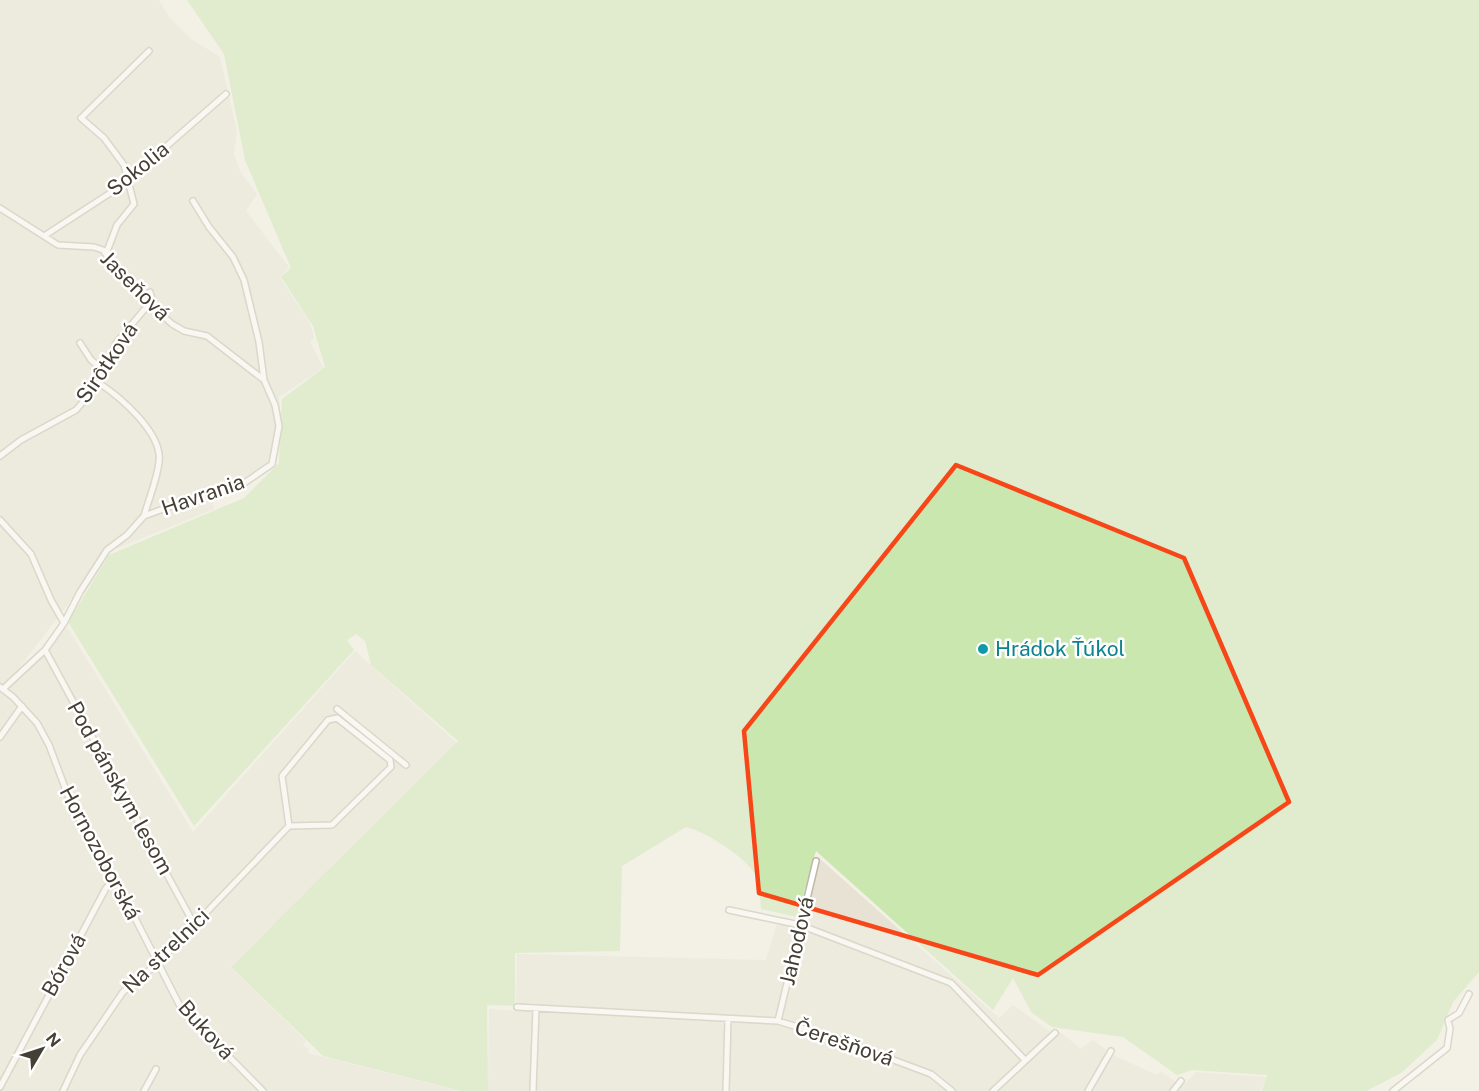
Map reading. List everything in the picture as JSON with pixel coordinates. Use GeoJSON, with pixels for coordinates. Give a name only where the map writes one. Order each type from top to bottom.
{"type":"FeatureCollection","features":[{"type":"Feature","properties":{"kind":"street"},"geometry":{"type":"LineString","coordinates":[[106,254],[117,225],[134,204],[124,165],[104,138],[81,118],[149,51]]}},
{"type":"Feature","properties":{"kind":"street","name":"Sokolia"},"geometry":{"type":"LineString","coordinates":[[44,236],[121,186],[226,94]]}},
{"type":"Feature","properties":{"kind":"street","name":"Havrania"},"geometry":{"type":"LineString","coordinates":[[2,688],[45,650],[64,623],[80,592],[107,550],[127,535],[144,516],[210,492],[240,486],[273,464],[279,426],[275,405],[264,380],[259,342],[243,280],[233,257],[209,227],[193,201]]}},
{"type":"Feature","properties":{"kind":"street","name":"Jaseňová"},"geometry":{"type":"LineString","coordinates":[[0,208],[58,245],[94,247],[106,254],[123,279],[149,304],[184,331],[207,336],[264,380]]}},
{"type":"Feature","properties":{"kind":"street"},"geometry":{"type":"LineString","coordinates":[[149,304],[152,299],[150,292]]}},
{"type":"Feature","properties":{"kind":"street","name":"Sirôtková"},"geometry":{"type":"LineString","coordinates":[[0,456],[21,440],[76,410],[99,383],[116,343],[149,304]]}},
{"type":"Feature","properties":{"kind":"street"},"geometry":{"type":"LineString","coordinates":[[80,343],[91,360],[103,370]]}},
{"type":"Feature","properties":{"kind":"street"},"geometry":{"type":"LineString","coordinates":[[99,383],[123,400],[150,433],[158,450],[159,460],[144,516]]}},
{"type":"Feature","properties":{"kind":"street"},"geometry":{"type":"LineString","coordinates":[[0,520],[31,554],[48,594],[64,623]]}},
{"type":"Feature","properties":{"kind":"street","name":"Pod pánskym lesom"},"geometry":{"type":"LineString","coordinates":[[45,650],[195,926]]}},
{"type":"Feature","properties":{"kind":"street","name":"Hornozoborská"},"geometry":{"type":"LineString","coordinates":[[2,688],[37,723],[49,745],[73,809],[116,879],[157,964]]}},
{"type":"Feature","properties":{"kind":"street"},"geometry":{"type":"LineString","coordinates":[[0,737],[22,706]]}},
{"type":"Feature","properties":{"kind":"street"},"geometry":{"type":"LineString","coordinates":[[337,708],[380,748],[390,760],[391,767],[332,825],[289,826],[282,776],[328,720],[337,718],[351,730],[380,748],[406,765]]}},
{"type":"Feature","properties":{"kind":"street"},"geometry":{"type":"LineString","coordinates":[[351,730],[356,724]]}},
{"type":"Feature","properties":{"kind":"street","name":"Na strelnici"},"geometry":{"type":"LineString","coordinates":[[63,1091],[80,1055],[123,992],[157,964],[195,926],[289,826]]}},
{"type":"Feature","properties":{"kind":"street","name":"Jahodová"},"geometry":{"type":"LineString","coordinates":[[778,1021],[816,861]]}},
{"type":"Feature","properties":{"kind":"street","name":"Bórová"},"geometry":{"type":"LineString","coordinates":[[0,1087],[101,898],[116,879]]}},
{"type":"Feature","properties":{"kind":"street"},"geometry":{"type":"LineString","coordinates":[[729,910],[800,925],[951,983],[1025,1060]]}},
{"type":"Feature","properties":{"kind":"street","name":"Buková"},"geometry":{"type":"LineString","coordinates":[[157,964],[182,1008],[263,1091]]}},
{"type":"Feature","properties":{"kind":"street"},"geometry":{"type":"LineString","coordinates":[[1393,1091],[1447,1048],[1450,1029],[1448,1020],[1459,1014],[1469,994]]}},
{"type":"Feature","properties":{"kind":"street","name":"Čerešňová"},"geometry":{"type":"LineString","coordinates":[[518,1006],[778,1021],[840,1040],[931,1074],[952,1091]]}},
{"type":"Feature","properties":{"kind":"street"},"geometry":{"type":"LineString","coordinates":[[533,1091],[536,1008]]}},
{"type":"Feature","properties":{"kind":"street"},"geometry":{"type":"LineString","coordinates":[[726,1091],[728,1019]]}},
{"type":"Feature","properties":{"kind":"street"},"geometry":{"type":"LineString","coordinates":[[993,1091],[1055,1033]]}},
{"type":"Feature","properties":{"kind":"street"},"geometry":{"type":"LineString","coordinates":[[1088,1091],[1111,1051]]}},
{"type":"Feature","properties":{"kind":"street"},"geometry":{"type":"LineString","coordinates":[[144,1091],[156,1069]]}},
{"type":"Feature","properties":{"kind":"street"},"geometry":{"type":"LineString","coordinates":[[1173,1091],[1181,1081]]}},
{"type":"Feature","properties":{"kind":"highlighted area"},"geometry":{"type":"Polygon","coordinates":[[[956,465],[1184,558],[1289,802],[1038,975],[759,893],[744,731],[956,465]]]}},
{"type":"Feature","properties":{"kind":"shaded area"},"geometry":{"type":"Polygon","coordinates":[[[0,0],[159,0],[169,17],[191,39],[220,57],[237,131],[234,154],[241,173],[257,194],[246,211],[289,267],[280,278],[310,323],[314,338],[310,341],[323,368],[279,397],[281,419],[272,464],[241,489],[211,495],[214,509],[108,552],[6,685],[67,627],[193,832],[355,651],[459,745],[230,967],[306,1041],[303,1045],[309,1049],[308,1053],[459,1091],[0,1091],[0,0]]]}},
{"type":"Feature","properties":{"kind":"shaded area"},"geometry":{"type":"Polygon","coordinates":[[[820,859],[999,1018],[1013,1005],[1056,1036],[1060,1032],[1081,1049],[1093,1040],[1113,1055],[1157,1075],[1161,1071],[1182,1087],[1196,1072],[1266,1077],[1261,1091],[488,1091],[489,1009],[516,1011],[517,954],[766,960],[777,924],[804,930],[820,859]]]}},
{"type":"Feature","properties":{"kind":"green space"},"geometry":{"type":"Polygon","coordinates":[[[187,0],[1479,0],[1479,972],[1453,1002],[1437,1040],[1401,1073],[1366,1091],[1262,1091],[1267,1075],[1192,1070],[1177,1075],[1123,1037],[1052,1027],[1031,1012],[1013,978],[993,1010],[816,851],[797,917],[761,909],[756,876],[744,861],[725,846],[686,827],[622,866],[620,951],[515,953],[515,1006],[487,1005],[488,1091],[461,1091],[323,1056],[231,967],[458,741],[371,665],[365,641],[356,634],[347,640],[354,650],[194,826],[68,622],[109,555],[244,498],[279,463],[282,399],[325,367],[313,326],[281,277],[291,268],[245,160],[224,54],[187,0]]]}},
{"type":"Feature","properties":{"kind":"place","name":"Hrádok Ťúkol"},"geometry":{"type":"Point","coordinates":[983,649]}}]}
